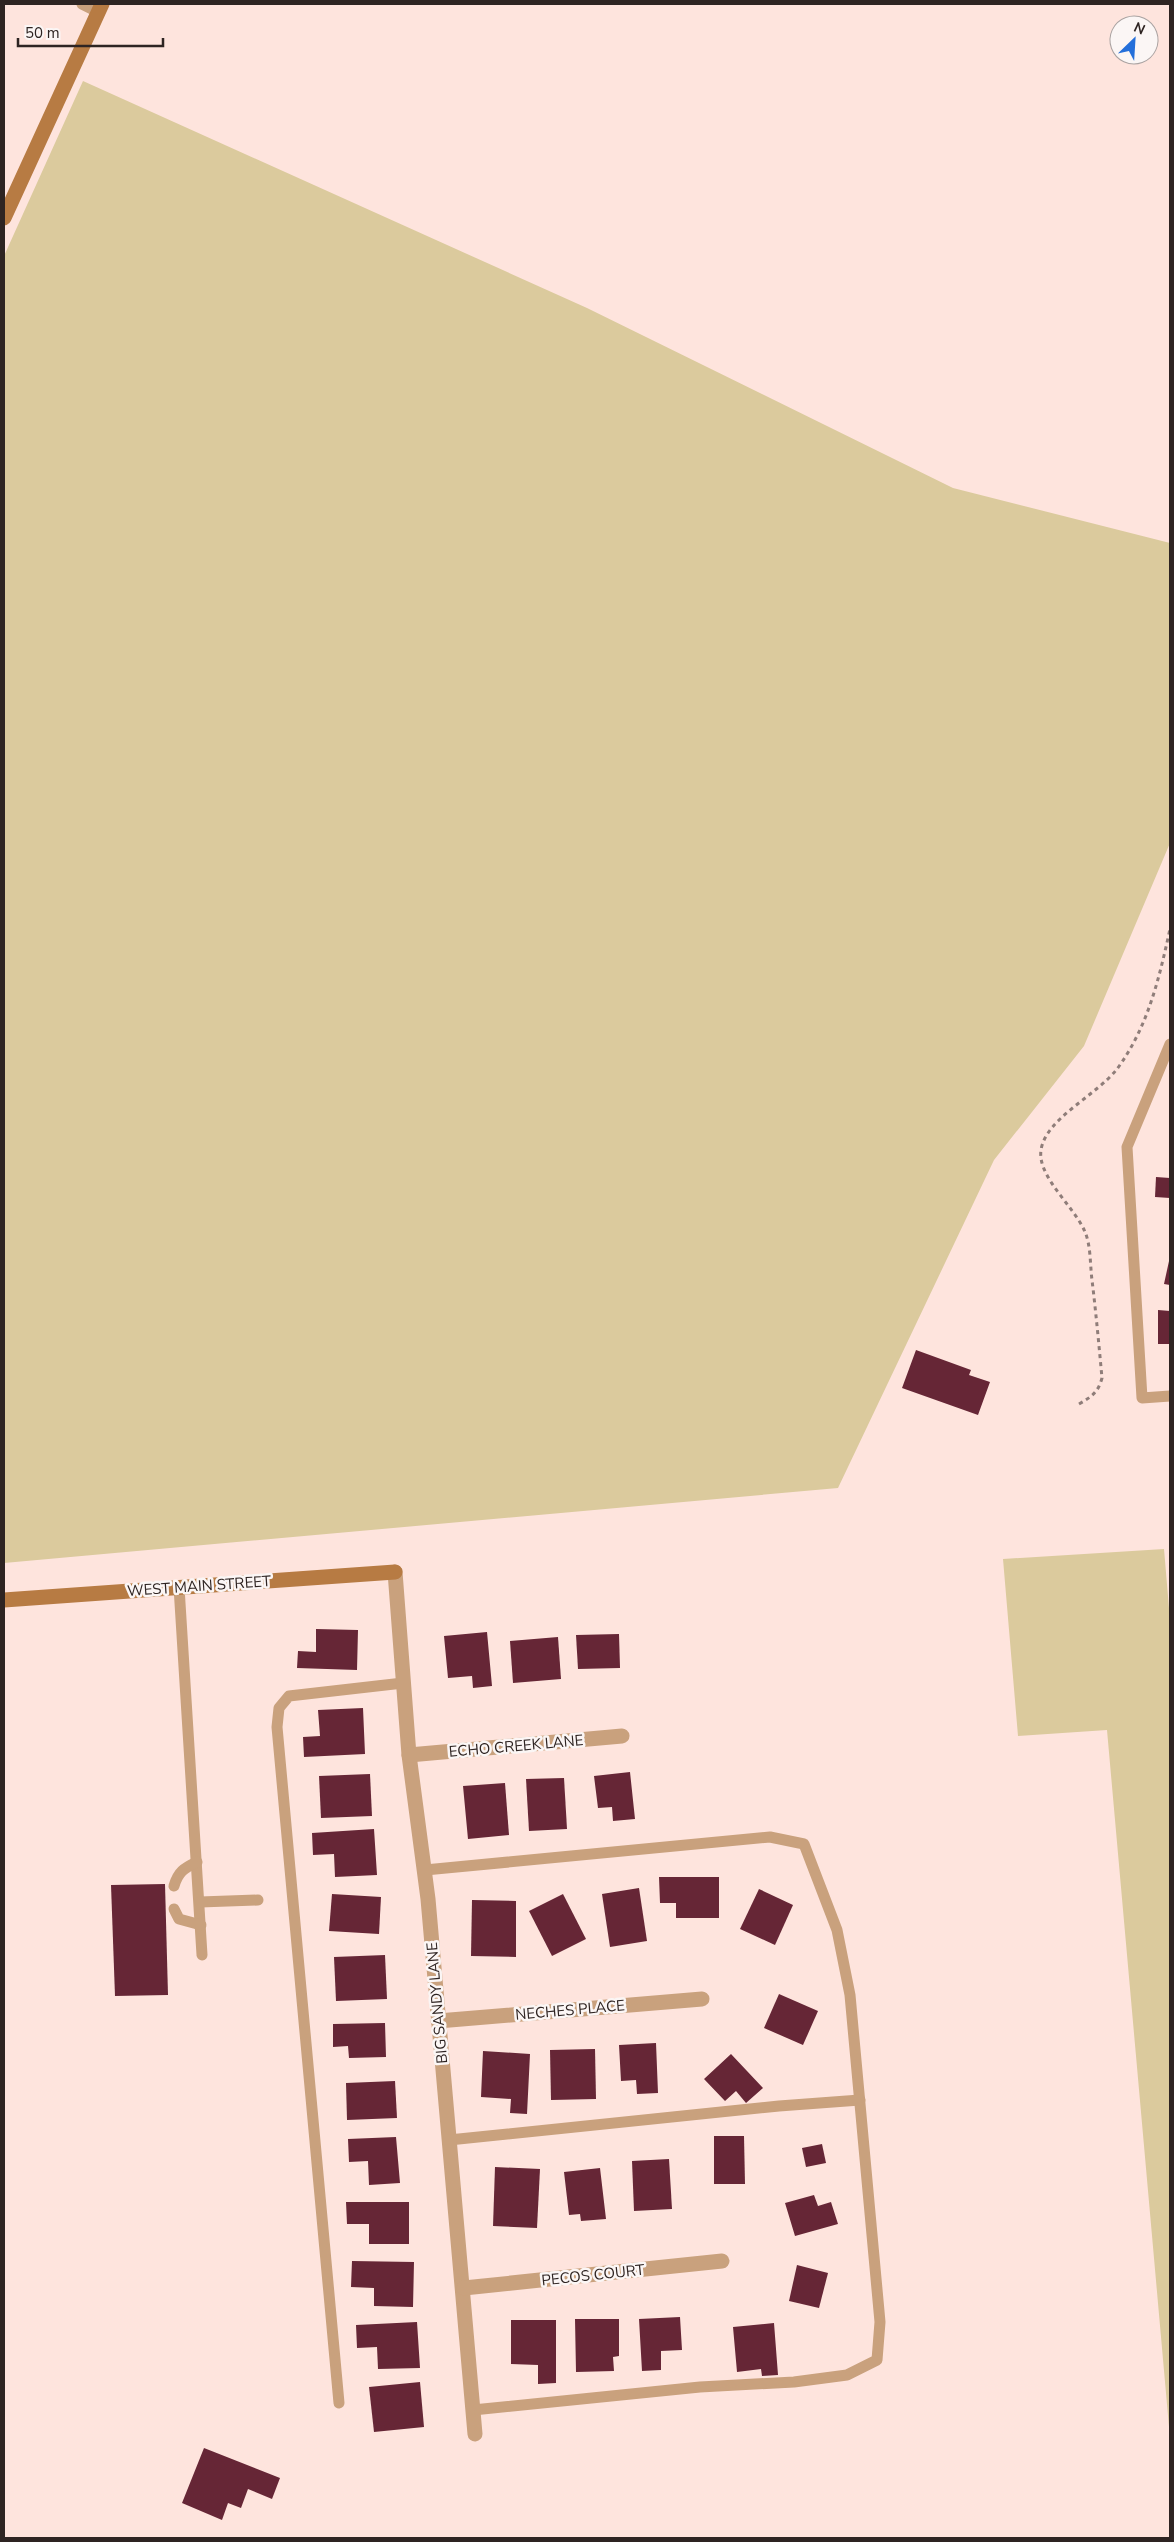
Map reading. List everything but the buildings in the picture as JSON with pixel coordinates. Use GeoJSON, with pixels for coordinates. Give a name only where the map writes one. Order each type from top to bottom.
{"type":"FeatureCollection","features":[{"type":"Feature","properties":{"kind":"street"},"geometry":{"type":"LineString","coordinates":[[4,218],[100,8]]}},
{"type":"Feature","properties":{"kind":"street","name":"WEST MAIN STREET"},"geometry":{"type":"LineString","coordinates":[[4,1600],[394,1572]]}},
{"type":"Feature","properties":{"kind":"street","name":"BIG SANDY LANE"},"geometry":{"type":"LineString","coordinates":[[394,1572],[409,1755],[425,1870],[464,2288],[475,2434]]}},
{"type":"Feature","properties":{"kind":"street","name":"ECHO CREEK LANE"},"geometry":{"type":"LineString","coordinates":[[409,1755],[622,1736]]}},
{"type":"Feature","properties":{"kind":"street","name":"NECHES PLACE"},"geometry":{"type":"LineString","coordinates":[[438,2021],[702,1999]]}},
{"type":"Feature","properties":{"kind":"street","name":"PECOS COURT"},"geometry":{"type":"LineString","coordinates":[[464,2288],[722,2261]]}},
{"type":"Feature","properties":{"kind":"lane"},"geometry":{"type":"LineString","coordinates":[[82,4],[100,8]]}},
{"type":"Feature","properties":{"kind":"lane"},"geometry":{"type":"LineString","coordinates":[[1170,1044],[1127,1147],[1142,1398],[1170,1396]]}},
{"type":"Feature","properties":{"kind":"lane"},"geometry":{"type":"LineString","coordinates":[[179,1587],[202,1955]]}},
{"type":"Feature","properties":{"kind":"lane"},"geometry":{"type":"LineString","coordinates":[[339,2403],[276,1727],[279,1708],[289,1696],[404,1684]]}},
{"type":"Feature","properties":{"kind":"lane"},"geometry":{"type":"LineString","coordinates":[[425,1870],[770,1837],[804,1844],[837,1930],[850,1995],[880,2322],[877,2360],[847,2375],[794,2382],[700,2387],[473,2410]]}},
{"type":"Feature","properties":{"kind":"lane"},"geometry":{"type":"LineString","coordinates":[[174,1886],[177,1876],[183,1869],[197,1862]]}},
{"type":"Feature","properties":{"kind":"lane"},"geometry":{"type":"LineString","coordinates":[[200,1902],[258,1900]]}},
{"type":"Feature","properties":{"kind":"lane"},"geometry":{"type":"LineString","coordinates":[[174,1909],[179,1918],[201,1925]]}},
{"type":"Feature","properties":{"kind":"lane"},"geometry":{"type":"LineString","coordinates":[[449,2140],[779,2106],[860,2100]]}},
{"type":"Feature","properties":{"kind":"path"},"geometry":{"type":"LineString","coordinates":[[1079,1404],[1093,1396],[1099,1389],[1102,1378],[1088,1239],[1075,1213],[1045,1171],[1042,1165],[1041,1152],[1044,1137],[1050,1127],[1099,1087],[1130,1050],[1154,1000],[1170,929]]}},
{"type":"Feature","properties":{"kind":"shaded area"},"geometry":{"type":"Polygon","coordinates":[[[83,81],[587,308],[953,488],[1170,543],[1170,843],[1084,1046],[994,1160],[838,1488],[4,1563],[4,256],[83,81]]]}},
{"type":"Feature","properties":{"kind":"shaded area"},"geometry":{"type":"Polygon","coordinates":[[[1164,1549],[1170,1620],[1170,2438],[1107,1730],[1018,1736],[1003,1559],[1164,1549]]]}}]}
